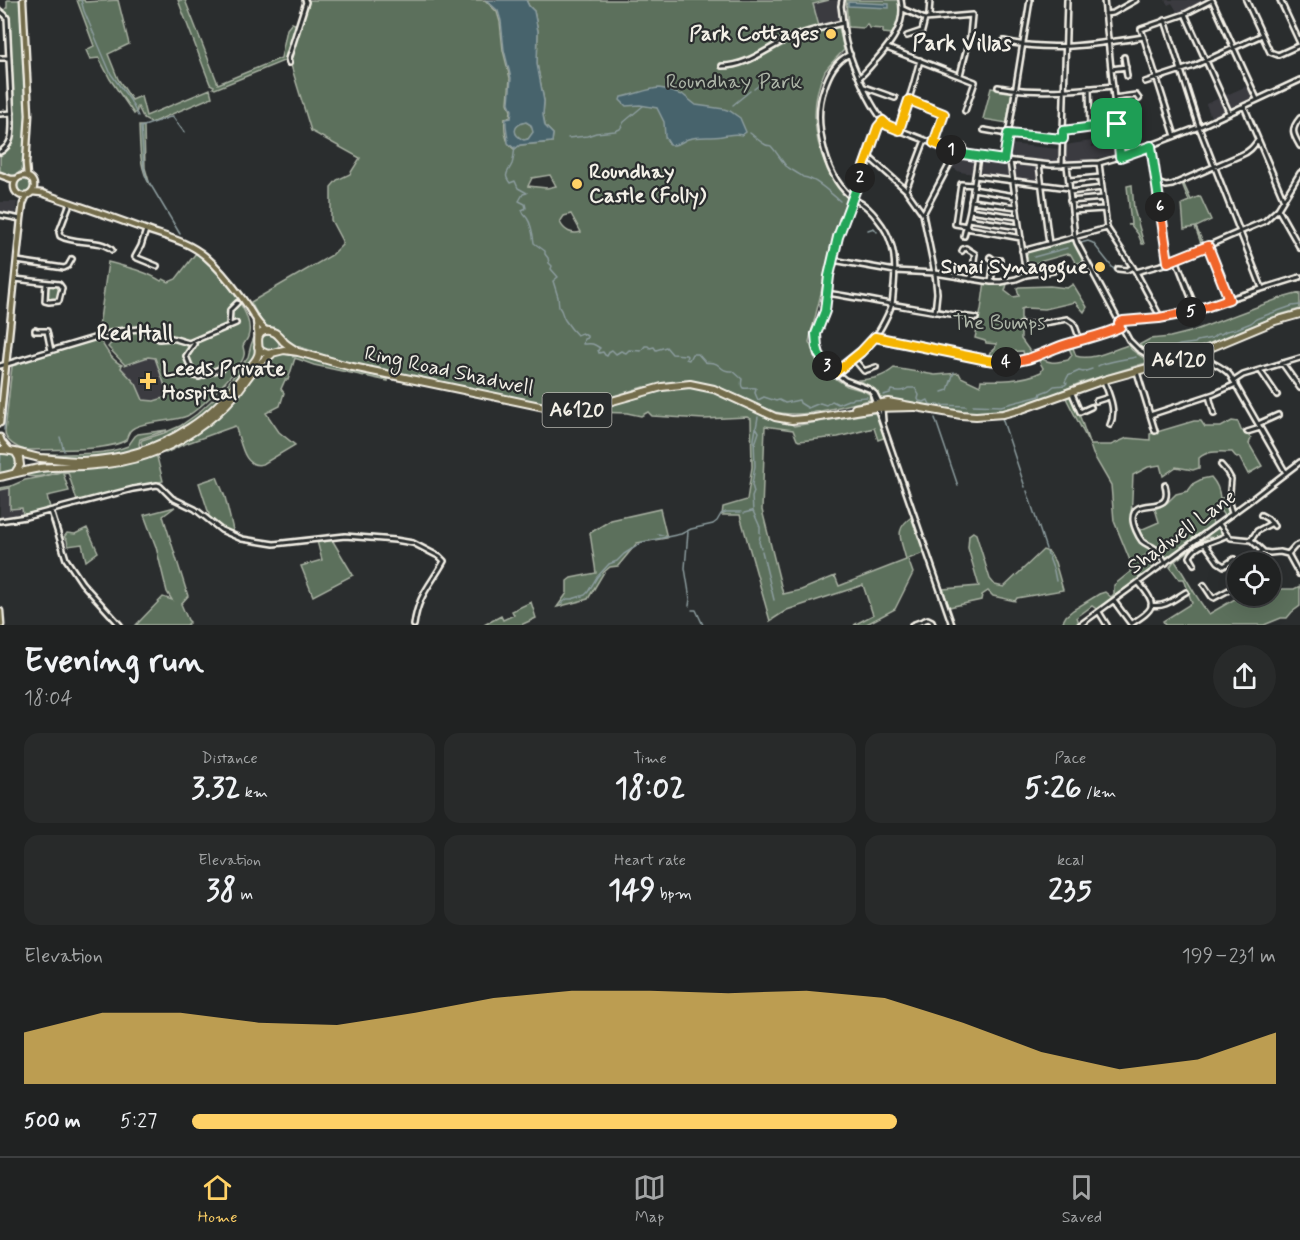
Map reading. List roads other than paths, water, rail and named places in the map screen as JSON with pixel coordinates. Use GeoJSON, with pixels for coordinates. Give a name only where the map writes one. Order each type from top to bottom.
{"type":"FeatureCollection","features":[{"type":"Feature","properties":{"kind":"highway","name":"A6120"},"geometry":{"type":"LineString","coordinates":[[879,405],[914,407],[961,415],[992,415],[1022,409],[1104,380],[1202,351],[1275,321],[1300,314]]}},
{"type":"Feature","properties":{"kind":"highway"},"geometry":{"type":"LineString","coordinates":[[0,450],[26,456],[63,460],[97,460],[134,454],[163,443],[188,429],[219,404],[236,386],[259,354],[258,338],[261,334],[268,331],[278,335],[280,344],[275,352],[259,363],[233,397],[216,414],[167,446],[146,455],[119,462],[39,468],[0,477]]}},
{"type":"Feature","properties":{"kind":"highway","name":"Ring Road Shadwell"},"geometry":{"type":"LineString","coordinates":[[278,335],[298,352]]}},
{"type":"Feature","properties":{"kind":"highway"},"geometry":{"type":"LineString","coordinates":[[258,347],[264,353],[275,352]]}},
{"type":"Feature","properties":{"kind":"highway","name":"Ring Road Shadwell"},"geometry":{"type":"LineString","coordinates":[[275,352],[285,350],[298,352],[348,366],[559,410],[580,410],[662,387],[690,384],[714,389],[783,419],[806,420],[879,405]]}},
{"type":"Feature","properties":{"kind":"highway"},"geometry":{"type":"LineString","coordinates":[[12,451],[19,458],[21,465],[15,473]]}},
{"type":"Feature","properties":{"kind":"main road"},"geometry":{"type":"LineString","coordinates":[[23,0],[29,115],[27,176],[42,193]]}},
{"type":"Feature","properties":{"kind":"main road"},"geometry":{"type":"LineString","coordinates":[[13,185],[26,164]]}},
{"type":"Feature","properties":{"kind":"main road"},"geometry":{"type":"LineString","coordinates":[[0,175],[11,179],[27,176]]}},
{"type":"Feature","properties":{"kind":"main road"},"geometry":{"type":"LineString","coordinates":[[6,177],[23,204]]}},
{"type":"Feature","properties":{"kind":"main road"},"geometry":{"type":"LineString","coordinates":[[0,423],[23,204],[32,192],[33,184]]}},
{"type":"Feature","properties":{"kind":"main road"},"geometry":{"type":"LineString","coordinates":[[32,192],[42,193],[181,242],[205,256],[232,285],[263,328],[268,331]]}},
{"type":"Feature","properties":{"kind":"main road"},"geometry":{"type":"LineString","coordinates":[[20,196],[26,197]]}},
{"type":"Feature","properties":{"kind":"main road"},"geometry":{"type":"LineString","coordinates":[[256,319],[258,338]]}},
{"type":"Feature","properties":{"kind":"main road"},"geometry":{"type":"LineString","coordinates":[[0,437],[12,451]]}},
{"type":"Feature","properties":{"kind":"main road"},"geometry":{"type":"LineString","coordinates":[[0,482],[8,475]]}},
{"type":"Feature","properties":{"kind":"main road"},"geometry":{"type":"LineString","coordinates":[[0,611],[1,625]]}},
{"type":"Feature","properties":{"kind":"street"},"geometry":{"type":"LineString","coordinates":[[289,63],[288,59],[305,0]]}},
{"type":"Feature","properties":{"kind":"street"},"geometry":{"type":"LineString","coordinates":[[842,0],[846,44],[868,96],[883,121],[899,130],[963,154],[1039,164],[1099,163],[1199,127],[1300,80]]}},
{"type":"Feature","properties":{"kind":"street"},"geometry":{"type":"LineString","coordinates":[[860,77],[894,38],[903,9],[901,0]]}},
{"type":"Feature","properties":{"kind":"street"},"geometry":{"type":"LineString","coordinates":[[930,0],[929,15],[931,18]]}},
{"type":"Feature","properties":{"kind":"street"},"geometry":{"type":"LineString","coordinates":[[1004,160],[1030,0]]}},
{"type":"Feature","properties":{"kind":"street"},"geometry":{"type":"LineString","coordinates":[[1067,0],[1063,139],[1074,237],[1120,325],[1133,345],[1157,363]]}},
{"type":"Feature","properties":{"kind":"street"},"geometry":{"type":"LineString","coordinates":[[1104,0],[1120,157]]}},
{"type":"Feature","properties":{"kind":"street"},"geometry":{"type":"LineString","coordinates":[[1105,14],[1113,13],[1136,0]]}},
{"type":"Feature","properties":{"kind":"street"},"geometry":{"type":"LineString","coordinates":[[1175,136],[1141,29],[1185,14],[1212,0],[1257,99]]}},
{"type":"Feature","properties":{"kind":"street"},"geometry":{"type":"LineString","coordinates":[[1246,0],[1270,52],[1275,55],[1300,44],[1281,0]]}},
{"type":"Feature","properties":{"kind":"street"},"geometry":{"type":"LineString","coordinates":[[903,9],[925,19],[972,15],[970,36],[960,75]]}},
{"type":"Feature","properties":{"kind":"street"},"geometry":{"type":"LineString","coordinates":[[0,10],[7,18],[12,113],[11,138],[7,147],[0,152]]}},
{"type":"Feature","properties":{"kind":"street"},"geometry":{"type":"LineString","coordinates":[[1185,14],[1229,112]]}},
{"type":"Feature","properties":{"kind":"street"},"geometry":{"type":"LineString","coordinates":[[907,36],[922,31],[925,19]]}},
{"type":"Feature","properties":{"kind":"street"},"geometry":{"type":"LineString","coordinates":[[1166,20],[1199,127],[1262,288]]}},
{"type":"Feature","properties":{"kind":"street"},"geometry":{"type":"LineString","coordinates":[[722,66],[740,64],[785,40],[808,31],[843,23]]}},
{"type":"Feature","properties":{"kind":"street"},"geometry":{"type":"LineString","coordinates":[[1145,82],[1206,61],[1262,35]]}},
{"type":"Feature","properties":{"kind":"street"},"geometry":{"type":"LineString","coordinates":[[1004,40],[1023,45],[1066,46],[1144,38]]}},
{"type":"Feature","properties":{"kind":"street"},"geometry":{"type":"LineString","coordinates":[[886,48],[975,82],[965,110],[973,111]]}},
{"type":"Feature","properties":{"kind":"street"},"geometry":{"type":"LineString","coordinates":[[835,373],[875,337],[892,303],[895,271],[895,260],[888,234],[872,212],[848,195],[838,182],[829,164],[819,126],[821,97],[828,79],[838,62],[850,54]]}},
{"type":"Feature","properties":{"kind":"street"},"geometry":{"type":"LineString","coordinates":[[1124,57],[1126,76]]}},
{"type":"Feature","properties":{"kind":"street"},"geometry":{"type":"LineString","coordinates":[[0,58],[9,58]]}},
{"type":"Feature","properties":{"kind":"street"},"geometry":{"type":"LineString","coordinates":[[899,130],[920,60]]}},
{"type":"Feature","properties":{"kind":"street"},"geometry":{"type":"LineString","coordinates":[[1111,69],[1126,67]]}},
{"type":"Feature","properties":{"kind":"street"},"geometry":{"type":"LineString","coordinates":[[998,87],[1015,90],[1064,91],[1113,86]]}},
{"type":"Feature","properties":{"kind":"street"},"geometry":{"type":"LineString","coordinates":[[864,87],[895,98]]}},
{"type":"Feature","properties":{"kind":"street"},"geometry":{"type":"LineString","coordinates":[[1089,88],[1090,128]]}},
{"type":"Feature","properties":{"kind":"street"},"geometry":{"type":"LineString","coordinates":[[1136,94],[1138,89]]}},
{"type":"Feature","properties":{"kind":"street"},"geometry":{"type":"LineString","coordinates":[[1114,98],[1136,94]]}},
{"type":"Feature","properties":{"kind":"street"},"geometry":{"type":"LineString","coordinates":[[1136,94],[1139,99]]}},
{"type":"Feature","properties":{"kind":"street"},"geometry":{"type":"LineString","coordinates":[[909,100],[944,114],[934,143]]}},
{"type":"Feature","properties":{"kind":"street"},"geometry":{"type":"LineString","coordinates":[[1244,106],[1284,199]]}},
{"type":"Feature","properties":{"kind":"street"},"geometry":{"type":"LineString","coordinates":[[0,114],[12,113]]}},
{"type":"Feature","properties":{"kind":"street"},"geometry":{"type":"LineString","coordinates":[[1300,118],[1294,125],[1293,131],[1300,146]]}},
{"type":"Feature","properties":{"kind":"street"},"geometry":{"type":"LineString","coordinates":[[883,121],[878,127],[838,237],[832,260],[825,311],[816,334],[817,347],[822,359],[835,373],[845,380],[872,391],[879,405],[952,625]]}},
{"type":"Feature","properties":{"kind":"street"},"geometry":{"type":"LineString","coordinates":[[1063,131],[1117,124]]}},
{"type":"Feature","properties":{"kind":"street"},"geometry":{"type":"LineString","coordinates":[[984,130],[1063,139]]}},
{"type":"Feature","properties":{"kind":"street"},"geometry":{"type":"LineString","coordinates":[[906,190],[925,140]]}},
{"type":"Feature","properties":{"kind":"street"},"geometry":{"type":"LineString","coordinates":[[1157,183],[1172,185],[1248,152],[1257,140]]}},
{"type":"Feature","properties":{"kind":"street"},"geometry":{"type":"LineString","coordinates":[[948,149],[952,143],[964,147],[963,154]]}},
{"type":"Feature","properties":{"kind":"street"},"geometry":{"type":"LineString","coordinates":[[1151,146],[1168,262]]}},
{"type":"Feature","properties":{"kind":"street"},"geometry":{"type":"LineString","coordinates":[[923,214],[956,152]]}},
{"type":"Feature","properties":{"kind":"street"},"geometry":{"type":"LineString","coordinates":[[868,156],[906,190],[923,214],[935,273],[937,293],[935,312]]}},
{"type":"Feature","properties":{"kind":"street"},"geometry":{"type":"LineString","coordinates":[[964,236],[978,156]]}},
{"type":"Feature","properties":{"kind":"street"},"geometry":{"type":"LineString","coordinates":[[1010,161],[1026,275]]}},
{"type":"Feature","properties":{"kind":"street"},"geometry":{"type":"LineString","coordinates":[[1099,163],[1107,228],[1136,272],[1159,318]]}},
{"type":"Feature","properties":{"kind":"street"},"geometry":{"type":"LineString","coordinates":[[1039,164],[1049,244]]}},
{"type":"Feature","properties":{"kind":"street"},"geometry":{"type":"LineString","coordinates":[[1136,272],[1176,259],[1264,221],[1278,209],[1300,173]]}},
{"type":"Feature","properties":{"kind":"street"},"geometry":{"type":"LineString","coordinates":[[975,176],[1069,190],[1102,188]]}},
{"type":"Feature","properties":{"kind":"street"},"geometry":{"type":"LineString","coordinates":[[1069,180],[1101,177]]}},
{"type":"Feature","properties":{"kind":"street"},"geometry":{"type":"LineString","coordinates":[[1015,196],[961,184],[955,224],[1020,238]]}},
{"type":"Feature","properties":{"kind":"street"},"geometry":{"type":"LineString","coordinates":[[1071,201],[1103,198]]}},
{"type":"Feature","properties":{"kind":"street"},"geometry":{"type":"LineString","coordinates":[[971,201],[1017,207]]}},
{"type":"Feature","properties":{"kind":"street"},"geometry":{"type":"LineString","coordinates":[[70,203],[59,232],[60,236],[105,244],[112,250]]}},
{"type":"Feature","properties":{"kind":"street"},"geometry":{"type":"LineString","coordinates":[[1072,212],[1104,209]]}},
{"type":"Feature","properties":{"kind":"street"},"geometry":{"type":"LineString","coordinates":[[1278,209],[1300,248]]}},
{"type":"Feature","properties":{"kind":"street"},"geometry":{"type":"LineString","coordinates":[[970,210],[1017,216]]}},
{"type":"Feature","properties":{"kind":"street"},"geometry":{"type":"LineString","coordinates":[[0,215],[21,219]]}},
{"type":"Feature","properties":{"kind":"street"},"geometry":{"type":"LineString","coordinates":[[968,219],[1019,226]]}},
{"type":"Feature","properties":{"kind":"street"},"geometry":{"type":"LineString","coordinates":[[1022,251],[1107,228]]}},
{"type":"Feature","properties":{"kind":"street"},"geometry":{"type":"LineString","coordinates":[[133,261],[146,230]]}},
{"type":"Feature","properties":{"kind":"street"},"geometry":{"type":"LineString","coordinates":[[1208,246],[1229,299]]}},
{"type":"Feature","properties":{"kind":"street"},"geometry":{"type":"LineString","coordinates":[[962,249],[970,250],[975,254],[975,269],[970,279]]}},
{"type":"Feature","properties":{"kind":"street"},"geometry":{"type":"LineString","coordinates":[[135,256],[157,267],[159,261]]}},
{"type":"Feature","properties":{"kind":"street"},"geometry":{"type":"LineString","coordinates":[[17,261],[64,268],[72,259]]}},
{"type":"Feature","properties":{"kind":"street"},"geometry":{"type":"LineString","coordinates":[[991,282],[992,259],[1000,260]]}},
{"type":"Feature","properties":{"kind":"street"},"geometry":{"type":"LineString","coordinates":[[1176,259],[1196,310]]}},
{"type":"Feature","properties":{"kind":"street"},"geometry":{"type":"LineString","coordinates":[[832,260],[895,271],[935,273],[991,282],[1008,281],[1026,275],[1053,271]]}},
{"type":"Feature","properties":{"kind":"street"},"geometry":{"type":"LineString","coordinates":[[1118,269],[1127,270],[1133,267]]}},
{"type":"Feature","properties":{"kind":"street"},"geometry":{"type":"LineString","coordinates":[[875,337],[1001,362],[1029,360],[1060,346],[1109,332],[1127,320],[1159,318],[1196,310],[1300,277]]}},
{"type":"Feature","properties":{"kind":"street"},"geometry":{"type":"LineString","coordinates":[[15,279],[59,284],[62,286],[59,301],[45,301],[46,283]]}},
{"type":"Feature","properties":{"kind":"street"},"geometry":{"type":"LineString","coordinates":[[827,293],[976,318]]}},
{"type":"Feature","properties":{"kind":"street"},"geometry":{"type":"LineString","coordinates":[[229,326],[230,310],[237,303]]}},
{"type":"Feature","properties":{"kind":"street"},"geometry":{"type":"LineString","coordinates":[[1021,325],[1066,319],[1073,323],[1080,340]]}},
{"type":"Feature","properties":{"kind":"street"},"geometry":{"type":"LineString","coordinates":[[0,366],[126,329],[140,329],[159,339],[178,339],[189,343],[236,323]]}},
{"type":"Feature","properties":{"kind":"street"},"geometry":{"type":"LineString","coordinates":[[35,330],[49,331],[51,351]]}},
{"type":"Feature","properties":{"kind":"street"},"geometry":{"type":"LineString","coordinates":[[197,340],[190,347],[186,356],[192,374],[199,377],[222,368]]}},
{"type":"Feature","properties":{"kind":"street"},"geometry":{"type":"LineString","coordinates":[[1202,351],[1209,360],[1224,368],[1235,382],[1286,473]]}},
{"type":"Feature","properties":{"kind":"street"},"geometry":{"type":"LineString","coordinates":[[853,358],[864,371],[876,367]]}},
{"type":"Feature","properties":{"kind":"street"},"geometry":{"type":"LineString","coordinates":[[1150,415],[1209,396],[1243,375],[1300,358]]}},
{"type":"Feature","properties":{"kind":"street"},"geometry":{"type":"LineString","coordinates":[[1282,363],[1300,388]]}},
{"type":"Feature","properties":{"kind":"street"},"geometry":{"type":"LineString","coordinates":[[1260,370],[1277,395]]}},
{"type":"Feature","properties":{"kind":"street"},"geometry":{"type":"LineString","coordinates":[[1137,371],[1155,431]]}},
{"type":"Feature","properties":{"kind":"street"},"geometry":{"type":"LineString","coordinates":[[1104,380],[1114,413],[1110,425]]}},
{"type":"Feature","properties":{"kind":"street"},"geometry":{"type":"LineString","coordinates":[[1071,391],[1080,412],[1090,407]]}},
{"type":"Feature","properties":{"kind":"street"},"geometry":{"type":"LineString","coordinates":[[1209,396],[1214,414]]}},
{"type":"Feature","properties":{"kind":"street"},"geometry":{"type":"LineString","coordinates":[[1096,401],[1109,397]]}},
{"type":"Feature","properties":{"kind":"street"},"geometry":{"type":"LineString","coordinates":[[1247,432],[1276,415]]}},
{"type":"Feature","properties":{"kind":"street","name":"Shadwell Lane"},"geometry":{"type":"LineString","coordinates":[[1080,625],[1087,623],[1300,462]]}},
{"type":"Feature","properties":{"kind":"street"},"geometry":{"type":"LineString","coordinates":[[1221,465],[1231,479],[1229,503],[1232,514]]}},
{"type":"Feature","properties":{"kind":"street"},"geometry":{"type":"LineString","coordinates":[[0,521],[26,517],[133,489],[157,485],[172,498],[195,509],[221,530],[242,539],[274,544],[345,536],[413,543],[442,558],[443,562],[422,596],[414,625]]}},
{"type":"Feature","properties":{"kind":"street"},"geometry":{"type":"LineString","coordinates":[[1165,485],[1167,492],[1165,500],[1159,504],[1138,507],[1133,521],[1140,539],[1156,549],[1166,563]]}},
{"type":"Feature","properties":{"kind":"street"},"geometry":{"type":"LineString","coordinates":[[51,511],[66,559],[82,583],[120,625]]}},
{"type":"Feature","properties":{"kind":"street"},"geometry":{"type":"LineString","coordinates":[[1251,540],[1257,531],[1273,524],[1261,515]]}},
{"type":"Feature","properties":{"kind":"street"},"geometry":{"type":"LineString","coordinates":[[1219,524],[1227,535],[1234,539],[1246,538],[1262,551],[1288,554],[1299,574]]}},
{"type":"Feature","properties":{"kind":"street"},"geometry":{"type":"LineString","coordinates":[[1194,564],[1190,559],[1190,554],[1209,541],[1218,540],[1227,535]]}},
{"type":"Feature","properties":{"kind":"street"},"geometry":{"type":"LineString","coordinates":[[1205,544],[1218,562],[1224,566],[1227,564]]}},
{"type":"Feature","properties":{"kind":"street"},"geometry":{"type":"LineString","coordinates":[[1288,554],[1300,544]]}},
{"type":"Feature","properties":{"kind":"street"},"geometry":{"type":"LineString","coordinates":[[1114,601],[1131,624],[1146,613],[1151,605],[1150,596],[1139,583]]}},
{"type":"Feature","properties":{"kind":"street"},"geometry":{"type":"LineString","coordinates":[[1205,585],[1214,598],[1227,591]]}},
{"type":"Feature","properties":{"kind":"street"},"geometry":{"type":"LineString","coordinates":[[1151,605],[1164,605],[1186,592]]}},
{"type":"Feature","properties":{"kind":"street"},"geometry":{"type":"LineString","coordinates":[[1099,612],[1107,625]]}},
{"type":"Feature","properties":{"kind":"street"},"geometry":{"type":"LineString","coordinates":[[912,624],[928,619],[933,625]]}},
{"type":"Feature","properties":{"kind":"water"},"geometry":{"type":"Polygon","coordinates":[[[486,0],[526,0],[534,11],[538,31],[537,64],[544,101],[543,115],[545,126],[553,134],[552,142],[520,145],[515,149],[508,143],[506,119],[511,118],[512,110],[509,103],[511,78],[498,11],[486,0]],[[526,122],[518,125],[515,130],[517,136],[524,140],[528,139],[533,132],[531,125],[526,122]]]}},
{"type":"Feature","properties":{"kind":"water"},"geometry":{"type":"Polygon","coordinates":[[[848,2],[889,4],[889,8],[848,6],[848,2]]]}},
{"type":"Feature","properties":{"kind":"water"},"geometry":{"type":"Polygon","coordinates":[[[659,88],[682,94],[696,105],[730,111],[740,118],[746,132],[742,135],[692,138],[670,145],[665,137],[664,122],[657,108],[640,105],[626,106],[620,100],[621,97],[659,88]]]}},
{"type":"Feature","properties":{"kind":"waterway"},"geometry":{"type":"LineString","coordinates":[[81,0],[111,74],[130,100],[138,116]]}},
{"type":"Feature","properties":{"kind":"waterway"},"geometry":{"type":"LineString","coordinates":[[754,89],[766,80],[777,80]]}},
{"type":"Feature","properties":{"kind":"waterway"},"geometry":{"type":"LineString","coordinates":[[733,105],[750,91]]}},
{"type":"Feature","properties":{"kind":"waterway"},"geometry":{"type":"LineString","coordinates":[[568,138],[620,129],[624,122],[643,106]]}},
{"type":"Feature","properties":{"kind":"waterway"},"geometry":{"type":"LineString","coordinates":[[172,116],[184,132]]}},
{"type":"Feature","properties":{"kind":"waterway"},"geometry":{"type":"LineString","coordinates":[[141,127],[173,116]]}},
{"type":"Feature","properties":{"kind":"waterway"},"geometry":{"type":"LineString","coordinates":[[141,127],[146,177],[180,234]]}},
{"type":"Feature","properties":{"kind":"waterway"},"geometry":{"type":"LineString","coordinates":[[750,133],[764,144],[771,146],[786,166],[818,183],[840,201]]}},
{"type":"Feature","properties":{"kind":"waterway"},"geometry":{"type":"LineString","coordinates":[[515,147],[513,162],[507,178],[510,183],[515,181],[518,188],[527,193],[523,194],[519,201],[525,204],[526,208],[522,210],[530,224],[534,243],[545,251],[552,266],[551,269],[558,277],[553,281],[564,318],[577,335],[582,333],[587,336],[583,344],[594,345],[600,348],[599,353],[603,352],[607,356],[612,350],[616,354],[621,351],[626,353],[629,350],[641,351],[645,346],[654,347],[656,350],[666,347],[672,354],[686,355],[686,359],[689,360],[692,354],[698,354],[705,362],[733,371],[742,379],[743,388],[756,388],[755,393],[758,400],[764,397],[785,403],[799,400],[808,408],[820,403],[826,405],[832,401],[838,404],[854,398],[867,397]]}},
{"type":"Feature","properties":{"kind":"waterway"},"geometry":{"type":"LineString","coordinates":[[868,230],[874,228],[877,232]]}},
{"type":"Feature","properties":{"kind":"waterway"},"geometry":{"type":"LineString","coordinates":[[1081,243],[1088,241],[1093,243],[1116,272]]}},
{"type":"Feature","properties":{"kind":"waterway"},"geometry":{"type":"LineString","coordinates":[[1034,257],[1067,248]]}},
{"type":"Feature","properties":{"kind":"waterway"},"geometry":{"type":"LineString","coordinates":[[1159,353],[1180,345],[1212,338],[1269,314],[1300,305]]}},
{"type":"Feature","properties":{"kind":"waterway"},"geometry":{"type":"LineString","coordinates":[[1098,366],[1136,357]]}},
{"type":"Feature","properties":{"kind":"waterway"},"geometry":{"type":"LineString","coordinates":[[973,405],[1001,406],[1040,396],[1041,393],[1054,386],[1065,385],[1068,376],[1092,369]]}},
{"type":"Feature","properties":{"kind":"waterway"},"geometry":{"type":"LineString","coordinates":[[942,392],[948,390],[954,372]]}},
{"type":"Feature","properties":{"kind":"waterway"},"geometry":{"type":"LineString","coordinates":[[4,430],[8,379]]}},
{"type":"Feature","properties":{"kind":"waterway"},"geometry":{"type":"LineString","coordinates":[[883,395],[890,393],[891,390],[915,388],[919,401],[928,400],[932,405],[966,406]]}},
{"type":"Feature","properties":{"kind":"waterway"},"geometry":{"type":"LineString","coordinates":[[758,417],[754,439],[755,466],[752,497],[753,511],[760,527],[760,533]]}},
{"type":"Feature","properties":{"kind":"waterway"},"geometry":{"type":"LineString","coordinates":[[935,418],[958,486]]}},
{"type":"Feature","properties":{"kind":"waterway"},"geometry":{"type":"LineString","coordinates":[[1002,418],[1025,487]]}},
{"type":"Feature","properties":{"kind":"waterway"},"geometry":{"type":"LineString","coordinates":[[755,444],[759,432],[756,427]]}},
{"type":"Feature","properties":{"kind":"waterway"},"geometry":{"type":"LineString","coordinates":[[60,437],[64,451]]}},
{"type":"Feature","properties":{"kind":"waterway"},"geometry":{"type":"LineString","coordinates":[[0,466],[1,454]]}},
{"type":"Feature","properties":{"kind":"waterway"},"geometry":{"type":"LineString","coordinates":[[1027,491],[1046,549]]}},
{"type":"Feature","properties":{"kind":"waterway"},"geometry":{"type":"LineString","coordinates":[[744,513],[752,511]]}},
{"type":"Feature","properties":{"kind":"waterway"},"geometry":{"type":"LineString","coordinates":[[561,604],[567,599],[585,595],[609,564],[617,561],[643,542],[713,524],[721,514],[726,512],[741,512]]}},
{"type":"Feature","properties":{"kind":"waterway"},"geometry":{"type":"LineString","coordinates":[[688,532],[685,568],[689,606]]}},
{"type":"Feature","properties":{"kind":"waterway"},"geometry":{"type":"LineString","coordinates":[[658,534],[666,536]]}},
{"type":"Feature","properties":{"kind":"waterway"},"geometry":{"type":"LineString","coordinates":[[760,536],[761,548]]}},
{"type":"Feature","properties":{"kind":"waterway"},"geometry":{"type":"LineString","coordinates":[[762,551],[774,600]]}},
{"type":"Feature","properties":{"kind":"waterway"},"geometry":{"type":"LineString","coordinates":[[1047,552],[1056,581]]}},
{"type":"Feature","properties":{"kind":"waterway"},"geometry":{"type":"LineString","coordinates":[[692,610],[696,610],[703,625]]}},
{"type":"Feature","properties":{"kind":"place","name":"Park Cottages"},"geometry":{"type":"Point","coordinates":[831,34]}},
{"type":"Feature","properties":{"kind":"place","name":"Roundhay Castle (Folly)"},"geometry":{"type":"Point","coordinates":[577,184]}},
{"type":"Feature","properties":{"kind":"place","name":"Sinai Synagogue"},"geometry":{"type":"Point","coordinates":[1100,267]}},
{"type":"Feature","properties":{"kind":"place","name":"Leeds Private Hospital"},"geometry":{"type":"Point","coordinates":[148,381]}},
{"type":"Feature","properties":{"kind":"district","name":"Park Villas"},"geometry":{"type":"Point","coordinates":[962,44]}},
{"type":"Feature","properties":{"kind":"district","name":"Red Hall"},"geometry":{"type":"Point","coordinates":[135,334]}},
{"type":"Feature","properties":{"kind":"park label","name":"Roundhay Park"},"geometry":{"type":"Point","coordinates":[734,82]}},
{"type":"Feature","properties":{"kind":"park label","name":"The Bumps"},"geometry":{"type":"Point","coordinates":[999,323]}}]}
